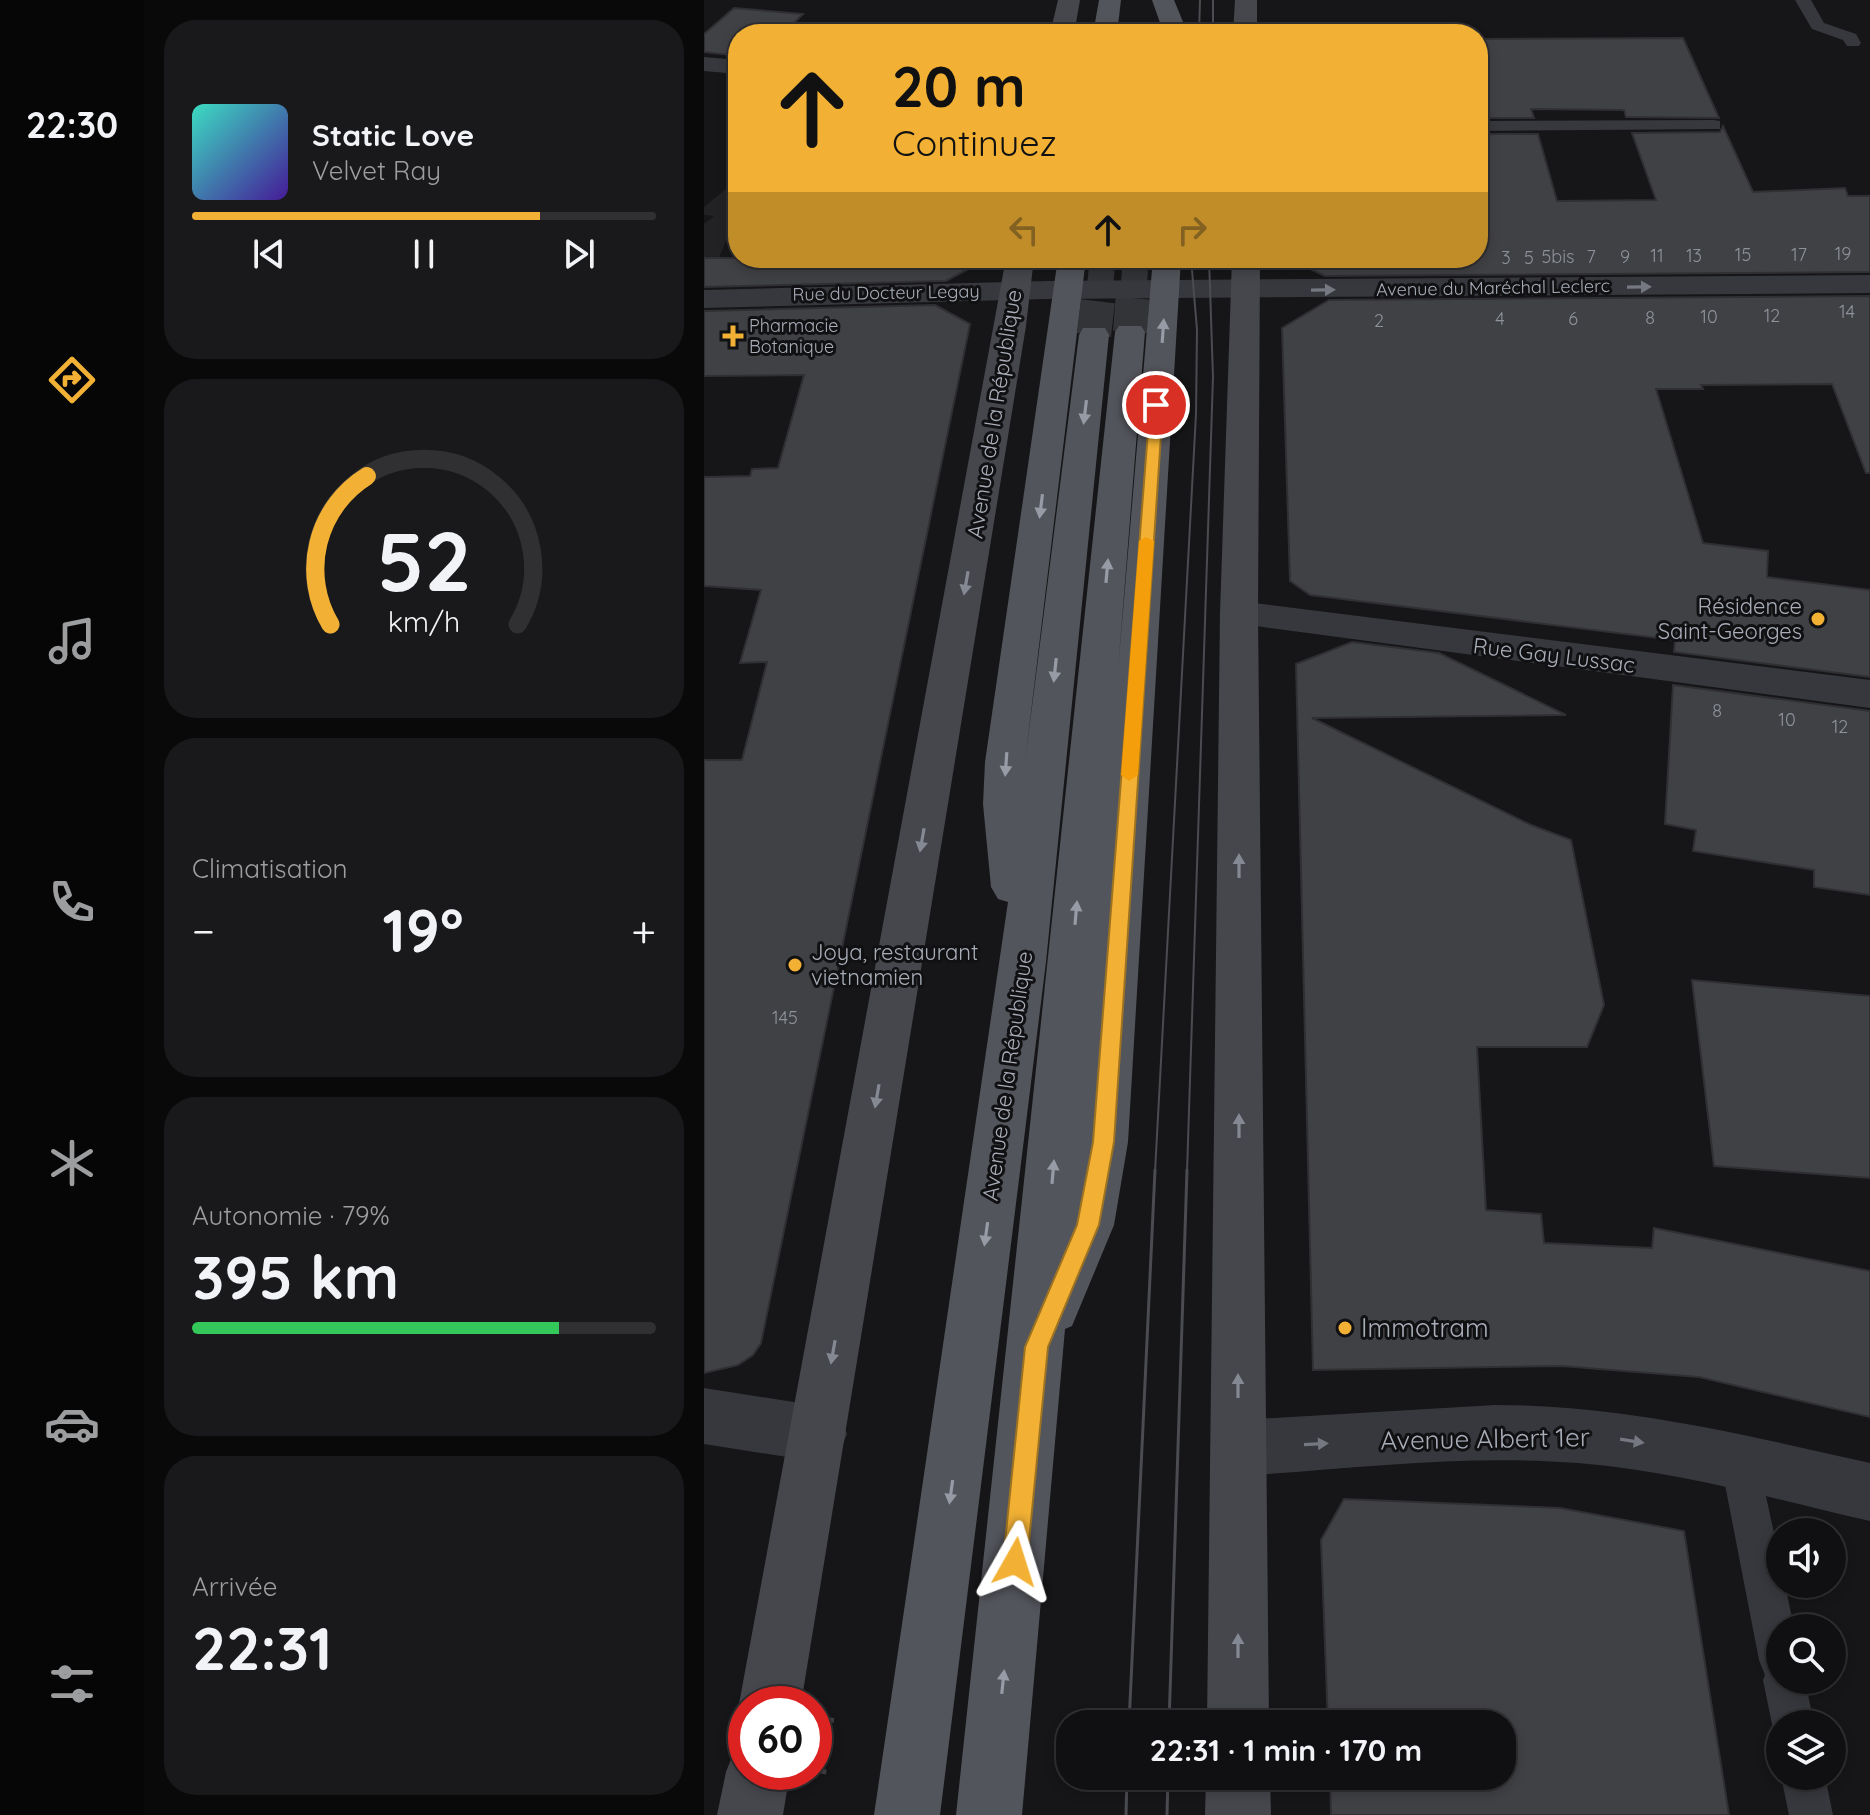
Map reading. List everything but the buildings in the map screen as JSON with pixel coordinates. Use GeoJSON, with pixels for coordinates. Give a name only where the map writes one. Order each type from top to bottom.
{"type":"FeatureCollection","features":[{"type":"Feature","properties":{"kind":"main road"},"geometry":{"type":"LineString","coordinates":[[1106,24],[1110,0]]}},
{"type":"Feature","properties":{"kind":"main road"},"geometry":{"type":"LineString","coordinates":[[1129,24],[1131,0]]}},
{"type":"Feature","properties":{"kind":"main road"},"geometry":{"type":"LineString","coordinates":[[1157,24],[1161,0]]}},
{"type":"Feature","properties":{"kind":"main road"},"geometry":{"type":"LineString","coordinates":[[1161,0],[1172,24]]}},
{"type":"Feature","properties":{"kind":"main road"},"geometry":{"type":"LineString","coordinates":[[1023,962],[1006,819],[1005,762],[1070,274]]}},
{"type":"Feature","properties":{"kind":"main road"},"geometry":{"type":"LineString","coordinates":[[1036,1347],[1088,1225],[1103,1142],[1166,274]]}},
{"type":"Feature","properties":{"kind":"main road"},"geometry":{"type":"LineString","coordinates":[[989,1815],[1036,1347],[1113,319]]}},
{"type":"Feature","properties":{"kind":"main road","name":"Avenue de la République"},"geometry":{"type":"LineString","coordinates":[[907,1815],[1113,319]]}},
{"type":"Feature","properties":{"kind":"main road"},"geometry":{"type":"LineString","coordinates":[[996,1746],[1002,1815]]}},
{"type":"Feature","properties":{"kind":"street"},"geometry":{"type":"LineString","coordinates":[[1064,24],[1069,0]]}},
{"type":"Feature","properties":{"kind":"street"},"geometry":{"type":"LineString","coordinates":[[1245,24],[1246,0]]}},
{"type":"Feature","properties":{"kind":"street"},"geometry":{"type":"LineString","coordinates":[[704,64],[728,66]]}},
{"type":"Feature","properties":{"kind":"street","name":"Rue du Docteur Legay"},"geometry":{"type":"LineString","coordinates":[[712,296],[1017,274],[1070,274],[1113,319]]}},
{"type":"Feature","properties":{"kind":"street","name":"Avenue de la République"},"geometry":{"type":"LineString","coordinates":[[773,1686],[1008,341],[1017,274]]}},
{"type":"Feature","properties":{"kind":"street","name":"Avenue du Maréchal Leclerc"},"geometry":{"type":"LineString","coordinates":[[1113,319],[1166,274],[1870,284]]}},
{"type":"Feature","properties":{"kind":"street"},"geometry":{"type":"LineString","coordinates":[[1238,1710],[1239,613],[1246,274]]}},
{"type":"Feature","properties":{"kind":"street","name":"Rue Gay Lussac"},"geometry":{"type":"LineString","coordinates":[[1239,613],[1870,694]]}},
{"type":"Feature","properties":{"kind":"street"},"geometry":{"type":"LineString","coordinates":[[704,1416],[819,1434]]}},
{"type":"Feature","properties":{"kind":"street","name":"Avenue Albert 1er"},"geometry":{"type":"LineString","coordinates":[[1238,1448],[1533,1434],[1630,1440],[1870,1492]]}},
{"type":"Feature","properties":{"kind":"street"},"geometry":{"type":"LineString","coordinates":[[750,1815],[755,1790]]}},
{"type":"Feature","properties":{"kind":"street"},"geometry":{"type":"LineString","coordinates":[[1238,1790],[1238,1815]]}},
{"type":"Feature","properties":{"kind":"lane"},"geometry":{"type":"LineString","coordinates":[[1803,0],[1818,26],[1850,37],[1853,43]]}},
{"type":"Feature","properties":{"kind":"lane"},"geometry":{"type":"LineString","coordinates":[[1488,126],[1714,125]]}},
{"type":"Feature","properties":{"kind":"lane"},"geometry":{"type":"LineString","coordinates":[[1740,1464],[1771,1614]]}},
{"type":"Feature","properties":{"kind":"lane"},"geometry":{"type":"LineString","coordinates":[[1806,1790],[1811,1815]]}},
{"type":"Feature","properties":{"kind":"shaded area"},"geometry":{"type":"Polygon","coordinates":[[[728,187],[728,237],[713,271],[704,271],[704,224],[714,216],[704,215],[704,207],[728,187]]]}},
{"type":"Feature","properties":{"kind":"tunnel"},"geometry":{"type":"LineString","coordinates":[[1099,295],[1102,268]]}},
{"type":"Feature","properties":{"kind":"tunnel"},"geometry":{"type":"LineString","coordinates":[[1133,295],[1135,268]]}},
{"type":"Feature","properties":{"kind":"tunnel"},"geometry":{"type":"LineString","coordinates":[[1094,335],[1099,293]]}},
{"type":"Feature","properties":{"kind":"tunnel"},"geometry":{"type":"LineString","coordinates":[[1130,332],[1133,293]]}},
{"type":"Feature","properties":{"kind":"tram line"},"geometry":{"type":"LineString","coordinates":[[1199,24],[1200,0]]}},
{"type":"Feature","properties":{"kind":"tram line"},"geometry":{"type":"LineString","coordinates":[[1213,0],[1213,24]]}},
{"type":"Feature","properties":{"kind":"tram line"},"geometry":{"type":"LineString","coordinates":[[1155,1172],[1196,414],[1197,330],[1192,268]]}},
{"type":"Feature","properties":{"kind":"tram line"},"geometry":{"type":"LineString","coordinates":[[1187,1172],[1213,377],[1209,268]]}},
{"type":"Feature","properties":{"kind":"tram line"},"geometry":{"type":"LineString","coordinates":[[1130,1710],[1155,1170]]}},
{"type":"Feature","properties":{"kind":"tram line"},"geometry":{"type":"LineString","coordinates":[[1169,1710],[1187,1170]]}},
{"type":"Feature","properties":{"kind":"tram line"},"geometry":{"type":"LineString","coordinates":[[1126,1815],[1127,1790]]}},
{"type":"Feature","properties":{"kind":"tram line"},"geometry":{"type":"LineString","coordinates":[[1167,1815],[1168,1790]]}},
{"type":"Feature","properties":{"kind":"slow traffic"},"geometry":{"type":"LineString","coordinates":[[1129,775],[1146,541]]}},
{"type":"Feature","properties":{"kind":"place","name":"Pharmacie Botanique"},"geometry":{"type":"Point","coordinates":[733,336]}},
{"type":"Feature","properties":{"kind":"place","name":"Résidence Saint-Georges"},"geometry":{"type":"Point","coordinates":[1818,619]}},
{"type":"Feature","properties":{"kind":"place","name":"Joya, restaurant vietnamien"},"geometry":{"type":"Point","coordinates":[795,965]}},
{"type":"Feature","properties":{"kind":"place","name":"Immotram"},"geometry":{"type":"Point","coordinates":[1345,1328]}},
{"type":"Feature","properties":{"kind":"route"},"geometry":{"type":"LineString","coordinates":[[1015,1562],[1036,1347],[1088,1225],[1098,1185],[1156,405]]}}]}
